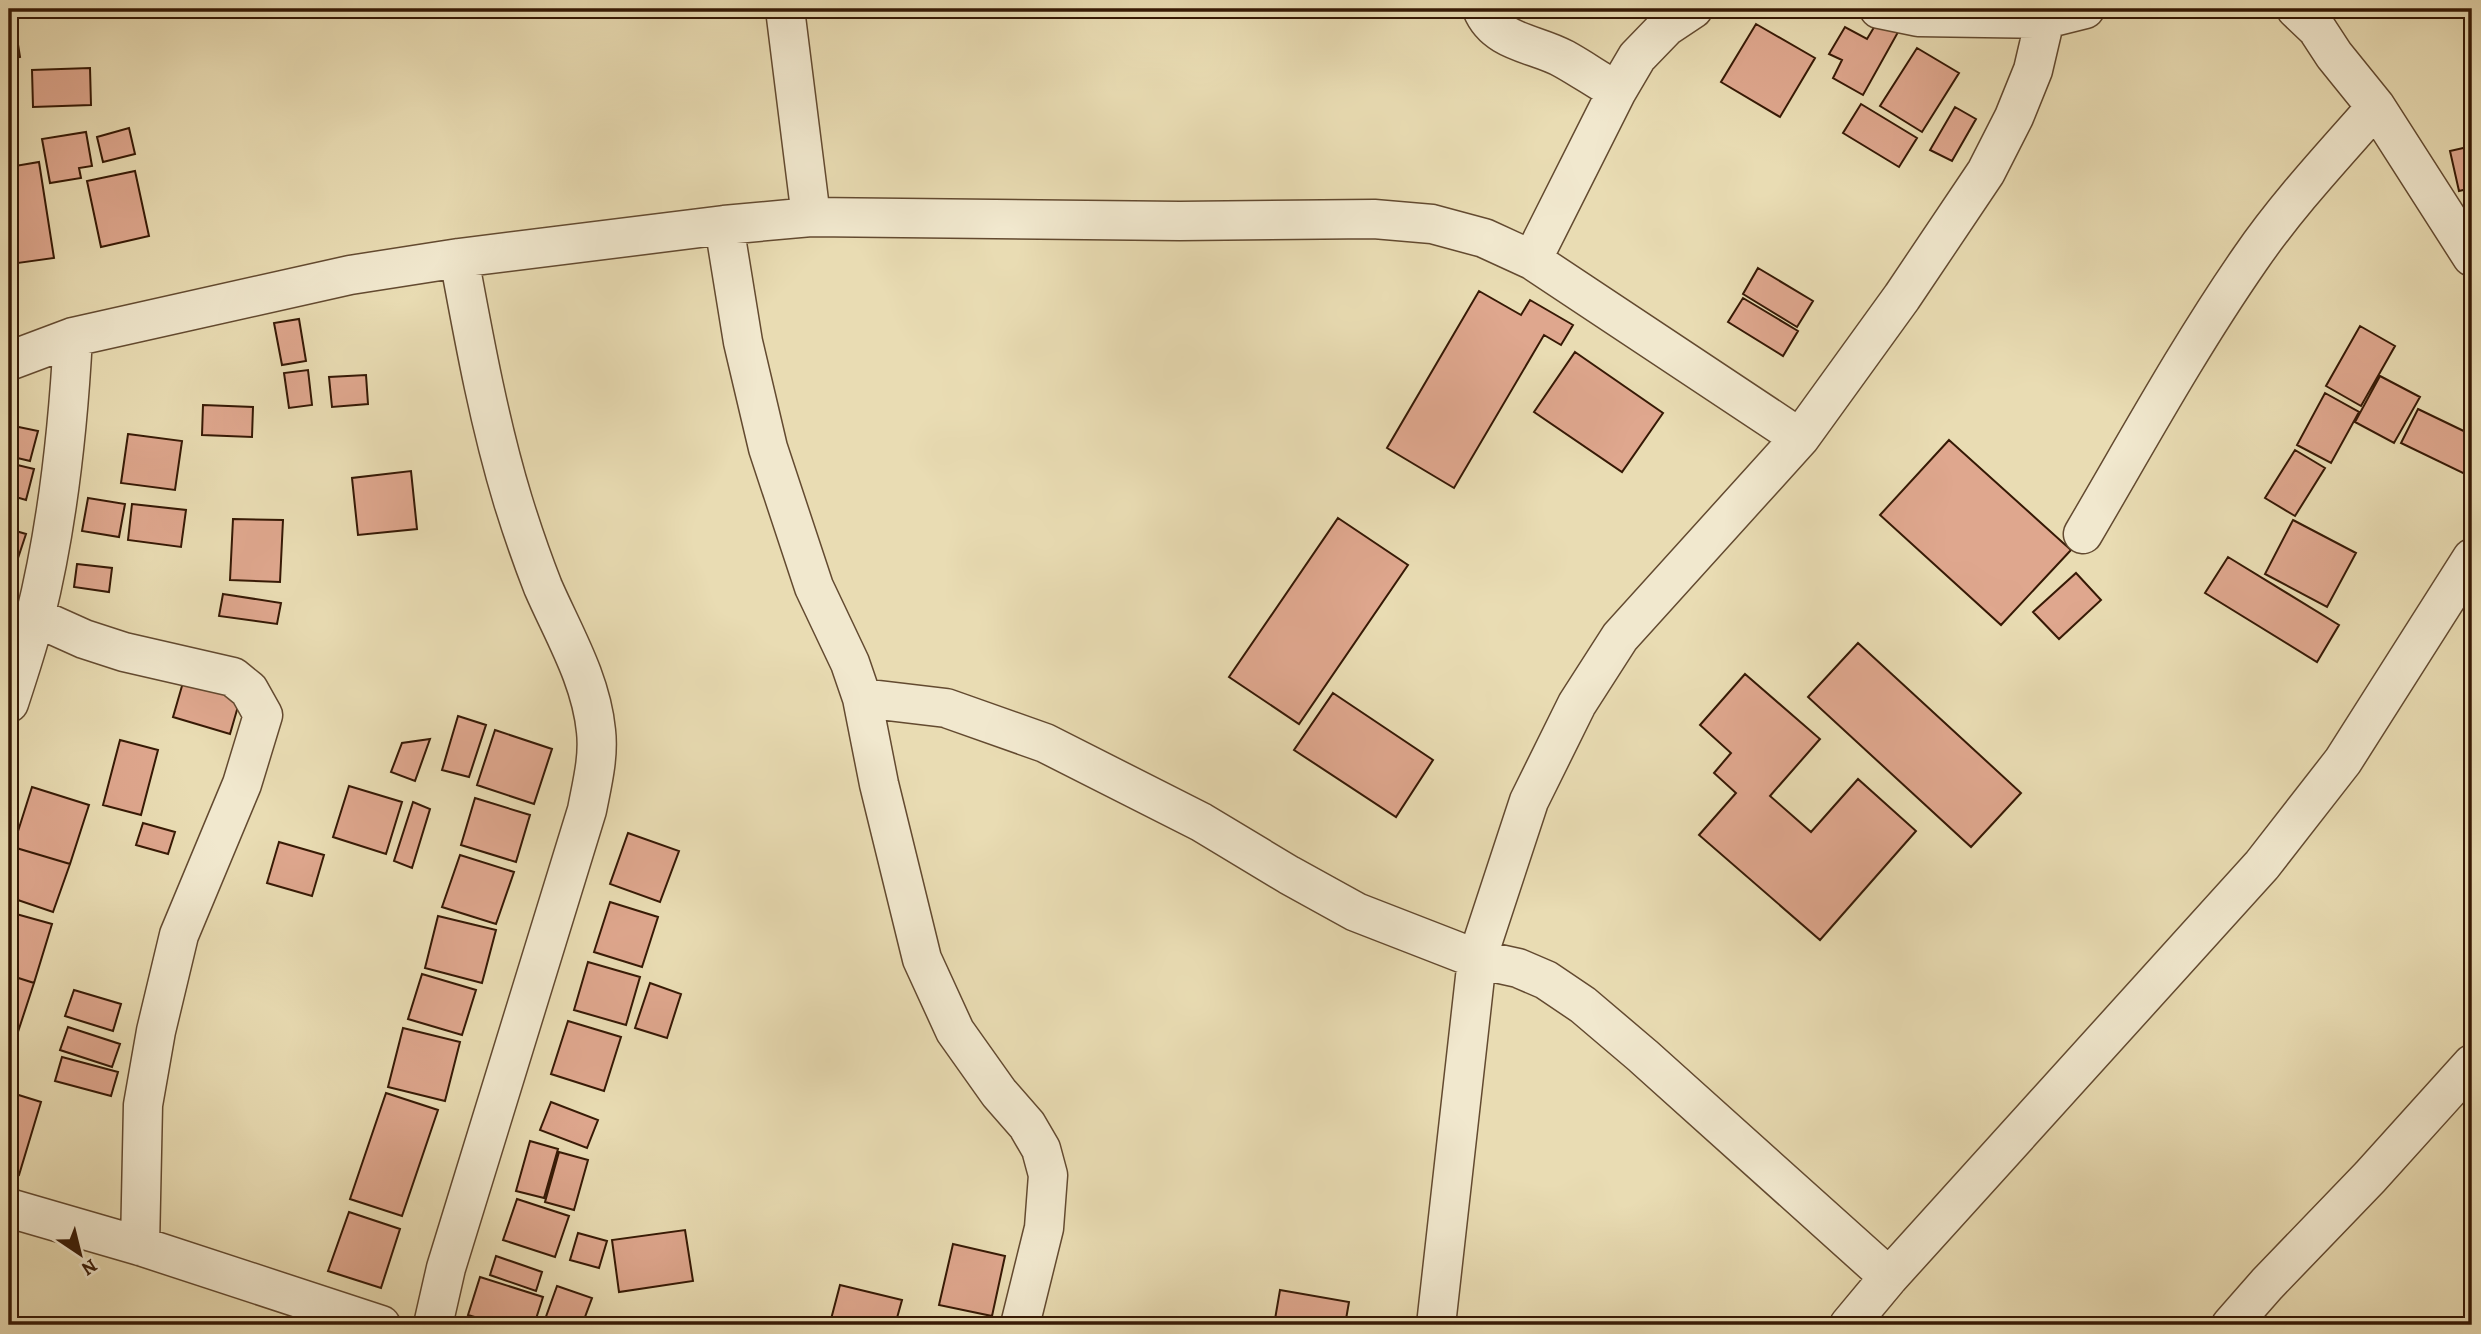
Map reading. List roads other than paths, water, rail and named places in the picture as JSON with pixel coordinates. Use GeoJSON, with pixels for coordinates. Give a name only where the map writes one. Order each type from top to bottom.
{"type":"FeatureCollection","features":[{"type":"Feature","properties":{"kind":"street"},"geometry":{"type":"LineString","coordinates":[[785,9],[811,217]]}},
{"type":"Feature","properties":{"kind":"street"},"geometry":{"type":"LineString","coordinates":[[1482,9],[1491,26],[1500,33],[1563,58],[1617,91]]}},
{"type":"Feature","properties":{"kind":"street"},"geometry":{"type":"LineString","coordinates":[[1532,260],[1617,91],[1637,57],[1667,27],[1693,9]]}},
{"type":"Feature","properties":{"kind":"street"},"geometry":{"type":"LineString","coordinates":[[1879,9],[1918,17],[2044,14],[2085,9]]}},
{"type":"Feature","properties":{"kind":"street"},"geometry":{"type":"LineString","coordinates":[[2297,9],[2317,29],[2334,55],[2376,107],[2472,257]]}},
{"type":"Feature","properties":{"kind":"street"},"geometry":{"type":"LineString","coordinates":[[1436,1325],[1477,959],[1529,801],[1577,704],[1620,637],[1800,438],[1902,297],[1986,172],[2014,117],[2033,70],[2044,14]]}},
{"type":"Feature","properties":{"kind":"street"},"geometry":{"type":"LineString","coordinates":[[2083,534],[2177,375],[2250,259],[2306,187],[2376,107]]}},
{"type":"Feature","properties":{"kind":"street"},"geometry":{"type":"LineString","coordinates":[[9,361],[73,337],[349,275],[459,258],[724,225],[811,217],[1180,221],[1374,219],[1432,224],[1484,238],[1532,260],[1800,438]]}},
{"type":"Feature","properties":{"kind":"street"},"geometry":{"type":"LineString","coordinates":[[724,225],[743,342],[768,448],[814,587],[850,663],[862,698],[879,784],[922,959],[955,1031],[999,1093],[1027,1125],[1041,1149],[1048,1175],[1044,1228],[1020,1325]]}},
{"type":"Feature","properties":{"kind":"street"},"geometry":{"type":"LineString","coordinates":[[433,1325],[446,1268],[587,810],[597,733],[592,705],[580,670],[542,585],[513,501],[482,381],[459,258]]}},
{"type":"Feature","properties":{"kind":"street"},"geometry":{"type":"LineString","coordinates":[[9,703],[35,617],[59,494],[69,418],[73,337]]}},
{"type":"Feature","properties":{"kind":"street"},"geometry":{"type":"LineString","coordinates":[[1849,1325],[1889,1277],[2262,865],[2343,761],[2472,558]]}},
{"type":"Feature","properties":{"kind":"street"},"geometry":{"type":"LineString","coordinates":[[35,617],[84,639],[124,652],[233,677],[249,690],[263,715],[242,784],[179,935],[156,1031],[142,1105],[140,1246]]}},
{"type":"Feature","properties":{"kind":"street"},"geometry":{"type":"LineString","coordinates":[[862,698],[946,708],[1045,743],[1201,822],[1356,912],[1477,959],[1528,972],[1546,980],[1583,1005],[1643,1056],[1889,1277]]}},
{"type":"Feature","properties":{"kind":"street"},"geometry":{"type":"LineString","coordinates":[[2231,1325],[2472,1064]]}},
{"type":"Feature","properties":{"kind":"street"},"geometry":{"type":"LineString","coordinates":[[9,1208],[140,1246],[381,1325]]}}]}
